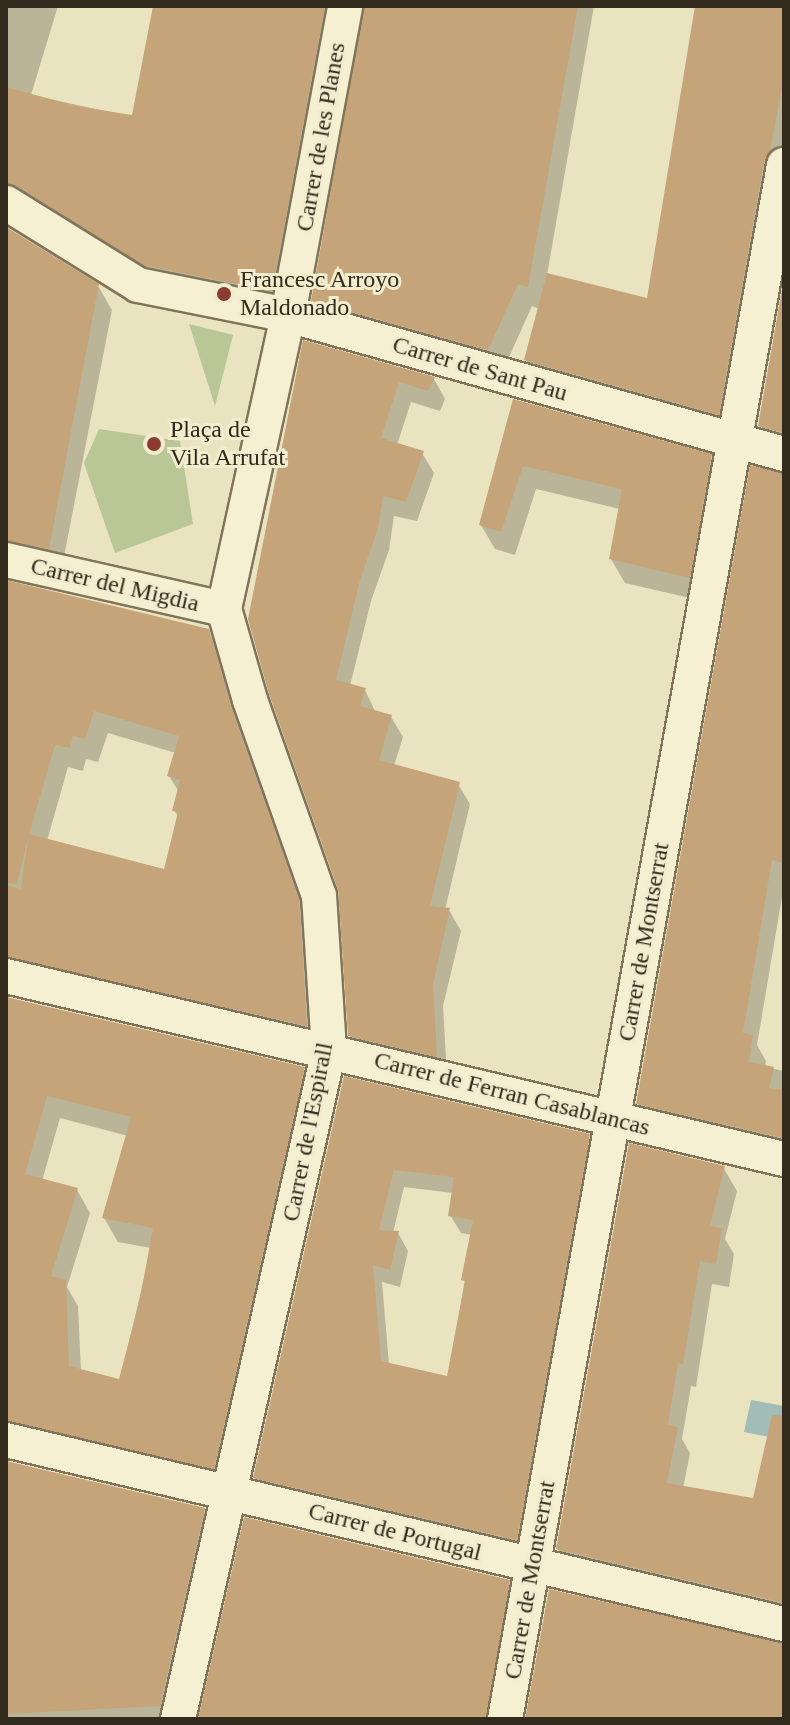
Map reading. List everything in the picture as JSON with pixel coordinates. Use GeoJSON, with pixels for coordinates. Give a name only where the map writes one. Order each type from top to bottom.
{"type":"FeatureCollection","features":[{"type":"Feature","properties":{"kind":"street","name":"Carrer de les Planes"},"geometry":{"type":"LineString","coordinates":[[288,315],[345,6]]}},
{"type":"Feature","properties":{"kind":"street","name":"Carrer de Montserrat"},"geometry":{"type":"LineString","coordinates":[[505,1719],[784,165]]}},
{"type":"Feature","properties":{"kind":"street","name":"Carrer de Sant Pau"},"geometry":{"type":"LineString","coordinates":[[6,203],[138,285],[288,315],[784,454]]}},
{"type":"Feature","properties":{"kind":"street","name":"Carrer de l'Espirall"},"geometry":{"type":"LineString","coordinates":[[178,1719],[329,1050],[319,896],[250,700],[224,609],[288,315]]}},
{"type":"Feature","properties":{"kind":"street","name":"Carrer del Migdia"},"geometry":{"type":"LineString","coordinates":[[6,560],[224,609]]}},
{"type":"Feature","properties":{"kind":"street","name":"Carrer de Ferran Casablancas"},"geometry":{"type":"LineString","coordinates":[[6,976],[784,1159]]}},
{"type":"Feature","properties":{"kind":"street","name":"Carrer de Portugal"},"geometry":{"type":"LineString","coordinates":[[6,1440],[784,1624]]}},
{"type":"Feature","properties":{"kind":"green space"},"geometry":{"type":"Polygon","coordinates":[[[189,324],[233,335],[215,406],[189,324]]]}},
{"type":"Feature","properties":{"kind":"green space"},"geometry":{"type":"Polygon","coordinates":[[[99,429],[180,441],[193,524],[115,553],[84,463],[99,429]]]}},
{"type":"Feature","properties":{"kind":"water"},"geometry":{"type":"Polygon","coordinates":[[[751,1400],[784,1406],[784,1440],[744,1432],[751,1400]]]}},
{"type":"Feature","properties":{"kind":"building"},"geometry":{"type":"Polygon","coordinates":[[[153,6],[325,6],[272,291],[143,265],[17,186],[6,183],[6,87],[76,106],[132,115],[153,6]]]}},
{"type":"Feature","properties":{"kind":"building"},"geometry":{"type":"Polygon","coordinates":[[[364,6],[578,6],[528,287],[518,284],[488,350],[311,301],[364,6]]]}},
{"type":"Feature","properties":{"kind":"building"},"geometry":{"type":"Polygon","coordinates":[[[695,6],[784,6],[784,76],[770,151],[764,161],[719,415],[524,360],[547,273],[647,298],[695,6]]]}},
{"type":"Feature","properties":{"kind":"building"},"geometry":{"type":"Polygon","coordinates":[[[6,227],[99,284],[49,549],[6,541],[6,227]]]}},
{"type":"Feature","properties":{"kind":"building"},"geometry":{"type":"Polygon","coordinates":[[[784,278],[784,433],[758,426],[784,278]]]}},
{"type":"Feature","properties":{"kind":"building"},"geometry":{"type":"Polygon","coordinates":[[[303,340],[435,377],[428,391],[399,382],[381,438],[424,451],[406,502],[383,496],[378,528],[360,580],[336,680],[366,688],[360,706],[392,715],[379,760],[460,782],[430,906],[450,908],[433,984],[437,1057],[348,1036],[338,890],[269,694],[248,619],[303,340]]]}},
{"type":"Feature","properties":{"kind":"building"},"geometry":{"type":"Polygon","coordinates":[[[513,399],[712,454],[690,578],[609,559],[622,489],[523,466],[501,532],[479,525],[513,399]]]}},
{"type":"Feature","properties":{"kind":"building"},"geometry":{"type":"Polygon","coordinates":[[[750,465],[784,473],[784,863],[772,860],[743,1033],[753,1035],[749,1062],[774,1067],[769,1088],[784,1090],[784,1138],[636,1104],[750,465]]]}},
{"type":"Feature","properties":{"kind":"building"},"geometry":{"type":"Polygon","coordinates":[[[6,580],[209,629],[231,707],[299,900],[307,1026],[6,957],[6,885],[21,889],[28,838],[17,884],[6,883],[6,580]],[[94,711],[85,739],[73,736],[70,748],[55,745],[29,834],[164,869],[178,812],[172,811],[180,780],[167,776],[179,736],[94,711]]]}},
{"type":"Feature","properties":{"kind":"building"},"geometry":{"type":"Polygon","coordinates":[[[6,997],[305,1067],[214,1469],[6,1421],[6,997]],[[47,1096],[25,1174],[78,1188],[51,1276],[66,1280],[69,1366],[119,1379],[140,1299],[153,1228],[102,1218],[131,1117],[47,1096]]]}},
{"type":"Feature","properties":{"kind":"building"},"geometry":{"type":"Polygon","coordinates":[[[344,1076],[590,1134],[517,1540],[253,1478],[344,1076]],[[394,1170],[379,1230],[399,1231],[390,1270],[373,1265],[381,1361],[447,1376],[473,1220],[448,1216],[454,1177],[394,1170]]]}},
{"type":"Feature","properties":{"kind":"building"},"geometry":{"type":"Polygon","coordinates":[[[629,1143],[725,1166],[710,1226],[722,1228],[716,1264],[700,1261],[683,1364],[678,1363],[668,1425],[678,1427],[667,1483],[753,1498],[772,1415],[784,1416],[784,1603],[556,1549],[629,1143]]]}},
{"type":"Feature","properties":{"kind":"building"},"geometry":{"type":"Polygon","coordinates":[[[6,1461],[205,1508],[160,1706],[6,1714],[6,1461]]]}},
{"type":"Feature","properties":{"kind":"building"},"geometry":{"type":"Polygon","coordinates":[[[244,1517],[510,1580],[486,1719],[198,1719],[244,1517]]]}},
{"type":"Feature","properties":{"kind":"building"},"geometry":{"type":"Polygon","coordinates":[[[549,1589],[784,1643],[784,1719],[525,1719],[549,1589]]]}},
{"type":"Feature","properties":{"kind":"place","name":"Francesc Arroyo Maldonado"},"geometry":{"type":"Point","coordinates":[224,294]}},
{"type":"Feature","properties":{"kind":"place","name":"Plaça de Vila Arrufat"},"geometry":{"type":"Point","coordinates":[154,444]}}]}
